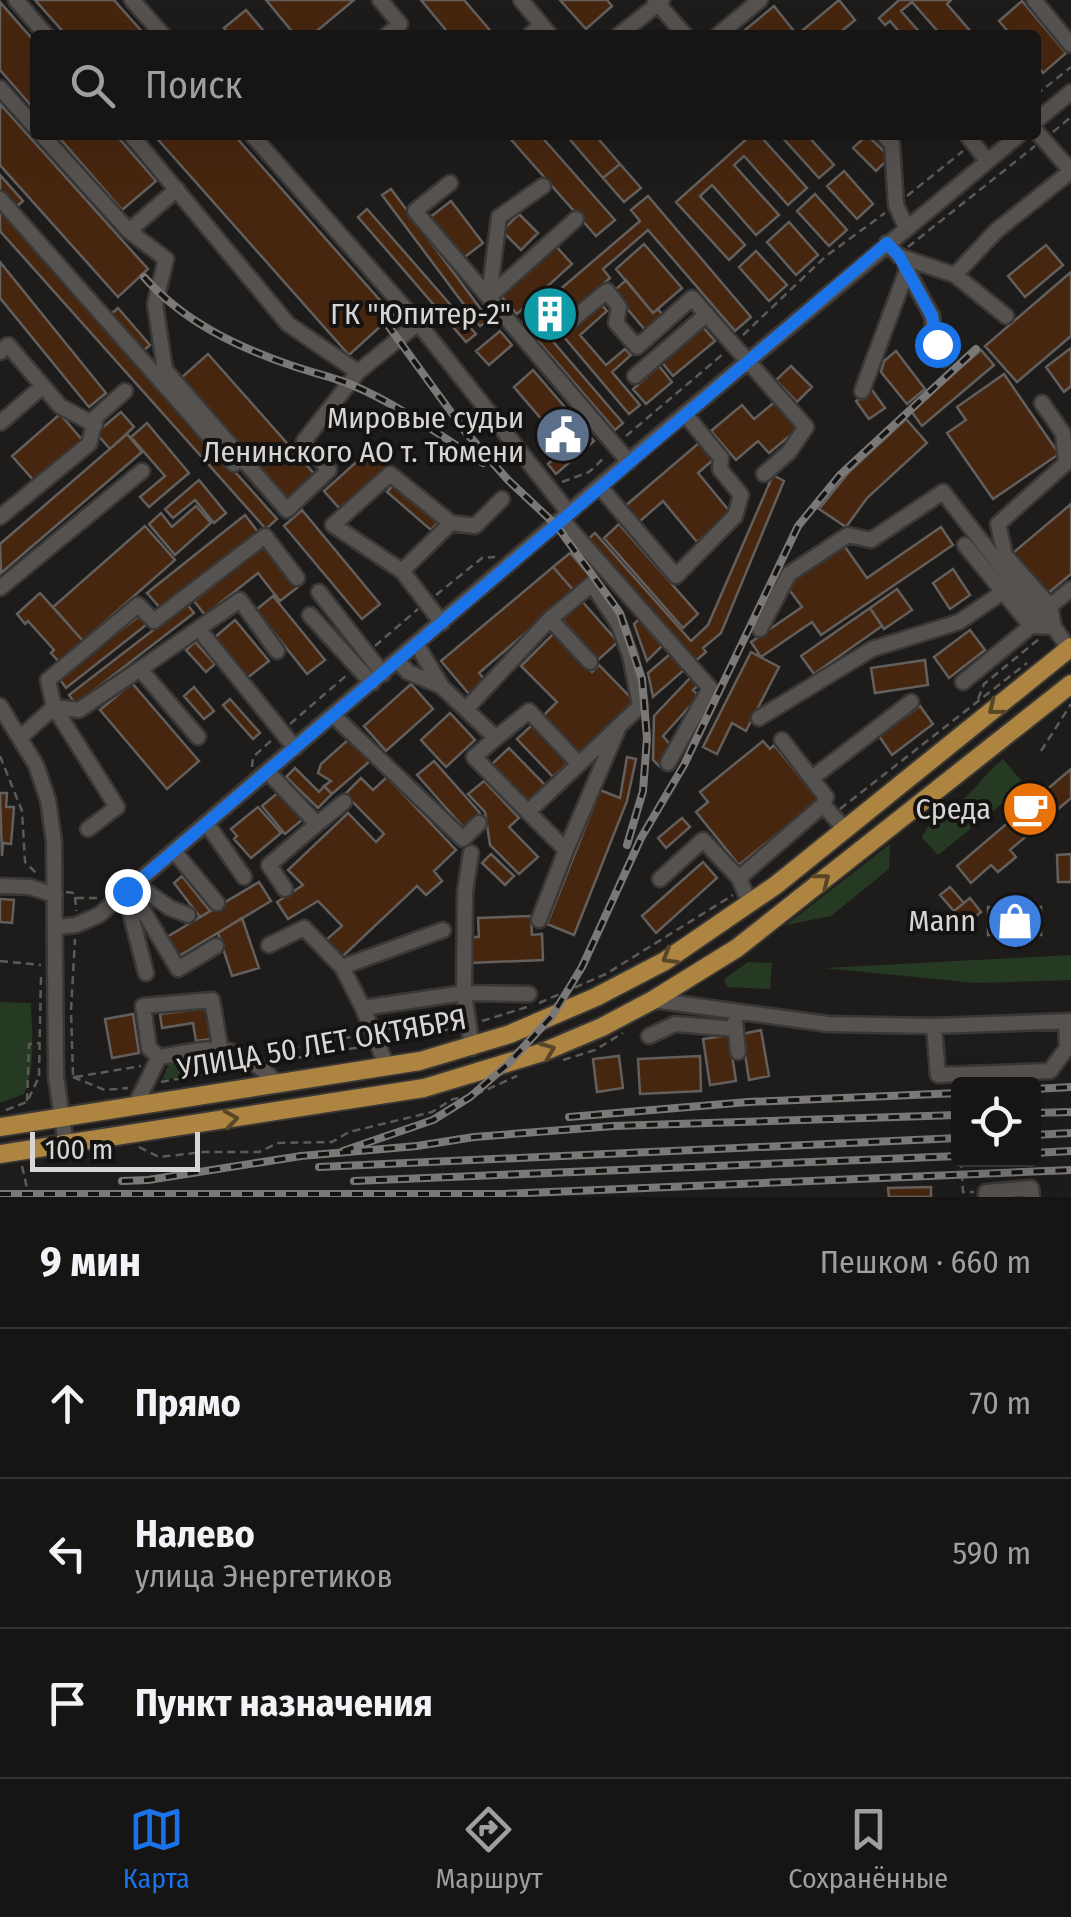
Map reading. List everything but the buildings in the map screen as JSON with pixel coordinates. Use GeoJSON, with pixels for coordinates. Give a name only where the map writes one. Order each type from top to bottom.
{"type":"FeatureCollection","features":[{"type":"Feature","properties":{"kind":"main road","name":"УЛИЦА 50 ЛЕТ ОКТЯБРЯ"},"geometry":{"type":"LineString","coordinates":[[0,1127],[387,1067],[472,1048],[596,998],[665,960],[776,885],[1070,648]]}},
{"type":"Feature","properties":{"kind":"main road","name":"УЛИЦА 50 ЛЕТ ОКТЯБРЯ"},"geometry":{"type":"LineString","coordinates":[[0,1154],[424,1088],[543,1052],[653,1000],[737,948],[1071,684]]}},
{"type":"Feature","properties":{"kind":"main road"},"geometry":{"type":"LineString","coordinates":[[776,885],[771,896],[773,902],[785,909]]}},
{"type":"Feature","properties":{"kind":"street"},"geometry":{"type":"LineString","coordinates":[[16,0],[42,30]]}},
{"type":"Feature","properties":{"kind":"street"},"geometry":{"type":"LineString","coordinates":[[132,0],[159,30]]}},
{"type":"Feature","properties":{"kind":"street"},"geometry":{"type":"LineString","coordinates":[[380,0],[400,24],[393,30]]}},
{"type":"Feature","properties":{"kind":"street"},"geometry":{"type":"LineString","coordinates":[[521,0],[539,30]]}},
{"type":"Feature","properties":{"kind":"street"},"geometry":{"type":"LineString","coordinates":[[724,30],[760,0]]}},
{"type":"Feature","properties":{"kind":"street"},"geometry":{"type":"LineString","coordinates":[[1034,0],[1071,45]]}},
{"type":"Feature","properties":{"kind":"street"},"geometry":{"type":"LineString","coordinates":[[625,30],[658,1],[682,30]]}},
{"type":"Feature","properties":{"kind":"street"},"geometry":{"type":"LineString","coordinates":[[0,88],[30,121]]}},
{"type":"Feature","properties":{"kind":"street"},"geometry":{"type":"LineString","coordinates":[[1041,118],[1071,92]]}},
{"type":"Feature","properties":{"kind":"street"},"geometry":{"type":"LineString","coordinates":[[955,275],[996,232],[1071,171],[1041,136]]}},
{"type":"Feature","properties":{"kind":"street"},"geometry":{"type":"LineString","coordinates":[[47,140],[129,230],[166,259],[155,304],[165,370],[287,510],[329,470],[304,441],[358,372],[418,322]]}},
{"type":"Feature","properties":{"kind":"street"},"geometry":{"type":"LineString","coordinates":[[135,140],[288,324],[358,372]]}},
{"type":"Feature","properties":{"kind":"street"},"geometry":{"type":"LineString","coordinates":[[256,140],[418,322],[566,516],[710,688],[668,763]]}},
{"type":"Feature","properties":{"kind":"street"},"geometry":{"type":"LineString","coordinates":[[888,140],[892,144],[896,205],[906,227]]}},
{"type":"Feature","properties":{"kind":"street"},"geometry":{"type":"LineString","coordinates":[[971,140],[987,161]]}},
{"type":"Feature","properties":{"kind":"street"},"geometry":{"type":"LineString","coordinates":[[56,928],[76,925],[100,914],[132,891],[260,772],[334,716],[684,414],[895,251],[906,227],[1013,140]]}},
{"type":"Feature","properties":{"kind":"street"},"geometry":{"type":"LineString","coordinates":[[450,184],[415,211],[629,462]]}},
{"type":"Feature","properties":{"kind":"street"},"geometry":{"type":"LineString","coordinates":[[489,297],[499,217],[543,186]]}},
{"type":"Feature","properties":{"kind":"street"},"geometry":{"type":"LineString","coordinates":[[129,230],[177,189]]}},
{"type":"Feature","properties":{"kind":"street"},"geometry":{"type":"LineString","coordinates":[[0,199],[279,515]]}},
{"type":"Feature","properties":{"kind":"street"},"geometry":{"type":"LineString","coordinates":[[489,297],[576,219]]}},
{"type":"Feature","properties":{"kind":"street"},"geometry":{"type":"LineString","coordinates":[[895,251],[932,316],[943,359]]}},
{"type":"Feature","properties":{"kind":"street"},"geometry":{"type":"LineString","coordinates":[[895,251],[955,275],[1006,316]]}},
{"type":"Feature","properties":{"kind":"street"},"geometry":{"type":"LineString","coordinates":[[862,391],[907,270]]}},
{"type":"Feature","properties":{"kind":"street"},"geometry":{"type":"LineString","coordinates":[[572,320],[607,291],[619,307],[616,323],[637,347],[692,298],[806,427],[789,452],[764,474]]}},
{"type":"Feature","properties":{"kind":"street"},"geometry":{"type":"LineString","coordinates":[[635,376],[707,314]]}},
{"type":"Feature","properties":{"kind":"street"},"geometry":{"type":"LineString","coordinates":[[0,352],[8,344],[60,406],[94,425]]}},
{"type":"Feature","properties":{"kind":"street"},"geometry":{"type":"LineString","coordinates":[[0,423],[43,386]]}},
{"type":"Feature","properties":{"kind":"street"},"geometry":{"type":"LineString","coordinates":[[0,517],[89,444],[101,410],[125,392]]}},
{"type":"Feature","properties":{"kind":"street"},"geometry":{"type":"LineString","coordinates":[[1042,403],[1062,432],[1066,463],[998,524],[1006,555],[1050,606],[1054,627]]}},
{"type":"Feature","properties":{"kind":"street"},"geometry":{"type":"LineString","coordinates":[[600,487],[676,576],[736,516],[742,495],[720,469],[721,458],[684,414]]}},
{"type":"Feature","properties":{"kind":"street"},"geometry":{"type":"LineString","coordinates":[[0,588],[142,471]]}},
{"type":"Feature","properties":{"kind":"street"},"geometry":{"type":"LineString","coordinates":[[442,623],[402,571],[333,525],[390,474],[451,523],[475,526],[502,499]]}},
{"type":"Feature","properties":{"kind":"street"},"geometry":{"type":"LineString","coordinates":[[760,630],[788,574],[848,535],[871,540],[943,492],[1038,614],[1070,648]]}},
{"type":"Feature","properties":{"kind":"street"},"geometry":{"type":"LineString","coordinates":[[402,571],[451,523]]}},
{"type":"Feature","properties":{"kind":"street"},"geometry":{"type":"LineString","coordinates":[[88,829],[117,807],[54,707],[48,680],[138,605],[154,621],[265,536],[297,578]]}},
{"type":"Feature","properties":{"kind":"street"},"geometry":{"type":"LineString","coordinates":[[964,545],[1031,626]]}},
{"type":"Feature","properties":{"kind":"street"},"geometry":{"type":"LineString","coordinates":[[466,708],[550,619],[592,584],[619,625],[630,655],[640,706],[528,812]]}},
{"type":"Feature","properties":{"kind":"street"},"geometry":{"type":"LineString","coordinates":[[1050,606],[1071,589]]}},
{"type":"Feature","properties":{"kind":"street"},"geometry":{"type":"LineString","coordinates":[[319,592],[368,653],[377,679]]}},
{"type":"Feature","properties":{"kind":"street"},"geometry":{"type":"LineString","coordinates":[[759,718],[872,648],[959,622],[1003,592]]}},
{"type":"Feature","properties":{"kind":"street"},"geometry":{"type":"LineString","coordinates":[[22,736],[54,707],[78,710],[240,600],[277,651]]}},
{"type":"Feature","properties":{"kind":"street"},"geometry":{"type":"LineString","coordinates":[[310,615],[356,666],[377,679]]}},
{"type":"Feature","properties":{"kind":"street"},"geometry":{"type":"LineString","coordinates":[[550,619],[590,662]]}},
{"type":"Feature","properties":{"kind":"street"},"geometry":{"type":"LineString","coordinates":[[962,682],[1031,626],[1054,627]]}},
{"type":"Feature","properties":{"kind":"street"},"geometry":{"type":"LineString","coordinates":[[206,638],[295,748]]}},
{"type":"Feature","properties":{"kind":"street"},"geometry":{"type":"LineString","coordinates":[[417,645],[441,686],[496,738]]}},
{"type":"Feature","properties":{"kind":"street"},"geometry":{"type":"LineString","coordinates":[[398,661],[408,672],[441,686]]}},
{"type":"Feature","properties":{"kind":"street"},"geometry":{"type":"LineString","coordinates":[[140,669],[198,738]]}},
{"type":"Feature","properties":{"kind":"street"},"geometry":{"type":"LineString","coordinates":[[812,778],[911,702]]}},
{"type":"Feature","properties":{"kind":"street"},"geometry":{"type":"LineString","coordinates":[[0,706],[22,736],[48,800],[54,842],[56,1077],[66,1145]]}},
{"type":"Feature","properties":{"kind":"street"},"geometry":{"type":"LineString","coordinates":[[566,850],[474,757],[528,712],[579,764]]}},
{"type":"Feature","properties":{"kind":"street"},"geometry":{"type":"LineString","coordinates":[[334,716],[464,839],[479,824]]}},
{"type":"Feature","properties":{"kind":"street"},"geometry":{"type":"LineString","coordinates":[[539,920],[619,725]]}},
{"type":"Feature","properties":{"kind":"street"},"geometry":{"type":"LineString","coordinates":[[738,878],[823,805],[826,798],[782,740]]}},
{"type":"Feature","properties":{"kind":"street"},"geometry":{"type":"LineString","coordinates":[[260,772],[316,824]]}},
{"type":"Feature","properties":{"kind":"street"},"geometry":{"type":"LineString","coordinates":[[285,888],[268,865],[344,802]]}},
{"type":"Feature","properties":{"kind":"street"},"geometry":{"type":"LineString","coordinates":[[823,805],[845,829]]}},
{"type":"Feature","properties":{"kind":"street"},"geometry":{"type":"LineString","coordinates":[[207,824],[244,877]]}},
{"type":"Feature","properties":{"kind":"street"},"geometry":{"type":"LineString","coordinates":[[660,879],[703,840],[738,878],[750,904]]}},
{"type":"Feature","properties":{"kind":"street"},"geometry":{"type":"LineString","coordinates":[[174,851],[218,903]]}},
{"type":"Feature","properties":{"kind":"street"},"geometry":{"type":"LineString","coordinates":[[471,853],[465,892],[465,1001],[472,1048]]}},
{"type":"Feature","properties":{"kind":"street"},"geometry":{"type":"LineString","coordinates":[[0,886],[55,895]]}},
{"type":"Feature","properties":{"kind":"street"},"geometry":{"type":"LineString","coordinates":[[132,891],[188,914]]}},
{"type":"Feature","properties":{"kind":"street"},"geometry":{"type":"LineString","coordinates":[[132,891],[178,969],[216,946]]}},
{"type":"Feature","properties":{"kind":"street"},"geometry":{"type":"LineString","coordinates":[[132,891],[131,915],[146,973]]}},
{"type":"Feature","properties":{"kind":"street"},"geometry":{"type":"LineString","coordinates":[[269,945],[304,928],[342,967],[387,1067]]}},
{"type":"Feature","properties":{"kind":"street"},"geometry":{"type":"LineString","coordinates":[[342,967],[443,930]]}},
{"type":"Feature","properties":{"kind":"street"},"geometry":{"type":"LineString","coordinates":[[363,1008],[532,999]]}},
{"type":"Feature","properties":{"kind":"street"},"geometry":{"type":"LineString","coordinates":[[159,1057],[150,1048],[144,1006],[212,1000],[220,1046]]}},
{"type":"Feature","properties":{"kind":"street"},"geometry":{"type":"LineString","coordinates":[[653,1000],[828,1024],[934,1026],[1068,1021],[1067,1048],[1050,1071],[938,1075],[934,1026]]}},
{"type":"Feature","properties":{"kind":"street"},"geometry":{"type":"LineString","coordinates":[[734,1012],[738,1052]]}},
{"type":"Feature","properties":{"kind":"street"},"geometry":{"type":"LineString","coordinates":[[649,1036],[675,1024],[736,1029]]}},
{"type":"Feature","properties":{"kind":"street"},"geometry":{"type":"LineString","coordinates":[[159,1057],[220,1046],[263,1069],[278,1084]]}},
{"type":"Feature","properties":{"kind":"street"},"geometry":{"type":"LineString","coordinates":[[136,1104],[159,1057]]}},
{"type":"Feature","properties":{"kind":"street"},"geometry":{"type":"LineString","coordinates":[[986,1194],[1032,1188],[1032,1197]]}},
{"type":"Feature","properties":{"kind":"path"},"geometry":{"type":"LineString","coordinates":[[1041,91],[1071,67]]}},
{"type":"Feature","properties":{"kind":"path"},"geometry":{"type":"LineString","coordinates":[[1041,134],[1071,116]]}},
{"type":"Feature","properties":{"kind":"path"},"geometry":{"type":"LineString","coordinates":[[550,491],[589,472],[636,426],[734,344],[826,256],[896,205],[969,140]]}},
{"type":"Feature","properties":{"kind":"path"},"geometry":{"type":"LineString","coordinates":[[895,251],[1034,140]]}},
{"type":"Feature","properties":{"kind":"path"},"geometry":{"type":"LineString","coordinates":[[368,653],[482,558],[499,557]]}},
{"type":"Feature","properties":{"kind":"path"},"geometry":{"type":"LineString","coordinates":[[1033,658],[978,700],[984,684],[1054,627]]}},
{"type":"Feature","properties":{"kind":"path"},"geometry":{"type":"LineString","coordinates":[[260,772],[253,757],[356,666]]}},
{"type":"Feature","properties":{"kind":"path"},"geometry":{"type":"LineString","coordinates":[[1041,752],[1071,704]]}},
{"type":"Feature","properties":{"kind":"path"},"geometry":{"type":"LineString","coordinates":[[78,898],[98,899],[109,891]]}},
{"type":"Feature","properties":{"kind":"path"},"geometry":{"type":"LineString","coordinates":[[0,961],[42,965],[38,1079],[27,1102],[0,1111]]}},
{"type":"Feature","properties":{"kind":"path"},"geometry":{"type":"LineString","coordinates":[[465,1001],[376,1038],[277,1063],[262,1056],[376,1038],[467,1025],[532,999]]}},
{"type":"Feature","properties":{"kind":"path"},"geometry":{"type":"LineString","coordinates":[[27,1102],[29,1044],[41,1042]]}},
{"type":"Feature","properties":{"kind":"path"},"geometry":{"type":"LineString","coordinates":[[38,1079],[56,1077]]}},
{"type":"Feature","properties":{"kind":"path"},"geometry":{"type":"LineString","coordinates":[[21,1166],[29,1197]]}},
{"type":"Feature","properties":{"kind":"path"},"geometry":{"type":"LineString","coordinates":[[961,1167],[963,1192],[986,1194]]}},
{"type":"Feature","properties":{"kind":"green space"},"geometry":{"type":"Polygon","coordinates":[[[1003,759],[1025,785],[938,855],[922,838],[925,831],[1003,759]]]}},
{"type":"Feature","properties":{"kind":"green space"},"geometry":{"type":"Polygon","coordinates":[[[890,844],[889,869],[831,916],[786,925],[890,844]]]}},
{"type":"Feature","properties":{"kind":"green space"},"geometry":{"type":"Polygon","coordinates":[[[1071,955],[1071,980],[976,983],[824,968],[1071,955]]]}},
{"type":"Feature","properties":{"kind":"green space"},"geometry":{"type":"Polygon","coordinates":[[[748,962],[772,963],[770,989],[727,987],[724,979],[748,962]]]}},
{"type":"Feature","properties":{"kind":"green space"},"geometry":{"type":"Polygon","coordinates":[[[0,1002],[31,1003],[32,1061],[24,1094],[0,1103],[0,1002]]]}},
{"type":"Feature","properties":{"kind":"green space"},"geometry":{"type":"Polygon","coordinates":[[[216,1052],[232,1058],[237,1066],[162,1080],[171,1059],[216,1052]]]}},
{"type":"Feature","properties":{"kind":"railway"},"geometry":{"type":"LineString","coordinates":[[144,277],[176,307],[212,331],[272,359],[369,393],[483,463]]}},
{"type":"Feature","properties":{"kind":"railway"},"geometry":{"type":"LineString","coordinates":[[387,324],[464,430],[508,480],[556,525],[620,613],[642,679],[647,738],[643,791],[627,845]]}},
{"type":"Feature","properties":{"kind":"railway"},"geometry":{"type":"LineString","coordinates":[[343,1151],[433,1120],[470,1097],[508,1064],[552,1016],[582,967],[641,838],[684,765],[798,526],[840,475],[976,349]]}},
{"type":"Feature","properties":{"kind":"railway"},"geometry":{"type":"LineString","coordinates":[[1041,1089],[1071,1087]]}},
{"type":"Feature","properties":{"kind":"railway"},"geometry":{"type":"LineString","coordinates":[[569,1117],[748,1102],[951,1093]]}},
{"type":"Feature","properties":{"kind":"railway"},"geometry":{"type":"LineString","coordinates":[[1041,1113],[1071,1112]]}},
{"type":"Feature","properties":{"kind":"railway"},"geometry":{"type":"LineString","coordinates":[[122,1181],[474,1137],[613,1126],[951,1115]]}},
{"type":"Feature","properties":{"kind":"railway"},"geometry":{"type":"LineString","coordinates":[[1041,1135],[1071,1133]]}},
{"type":"Feature","properties":{"kind":"railway"},"geometry":{"type":"LineString","coordinates":[[319,1167],[951,1138]]}},
{"type":"Feature","properties":{"kind":"railway"},"geometry":{"type":"LineString","coordinates":[[1041,1153],[1071,1151]]}},
{"type":"Feature","properties":{"kind":"railway"},"geometry":{"type":"LineString","coordinates":[[354,1181],[951,1156]]}},
{"type":"Feature","properties":{"kind":"railway"},"geometry":{"type":"LineString","coordinates":[[0,1194],[503,1194],[1071,1170]]}},
{"type":"Feature","properties":{"kind":"place","name":"ГК \"Юпитер-2\""},"geometry":{"type":"Point","coordinates":[550,314]}},
{"type":"Feature","properties":{"kind":"place","name":"Мировые судьи Ленинского АО т. Тюмени"},"geometry":{"type":"Point","coordinates":[563,435]}},
{"type":"Feature","properties":{"kind":"place","name":"Среда"},"geometry":{"type":"Point","coordinates":[1030,809]}},
{"type":"Feature","properties":{"kind":"place","name":"Mann"},"geometry":{"type":"Point","coordinates":[1015,921]}},
{"type":"Feature","properties":{"kind":"route"},"geometry":{"type":"LineString","coordinates":[[127,891],[887,243],[899,256],[932,316],[937,344]]}}]}
